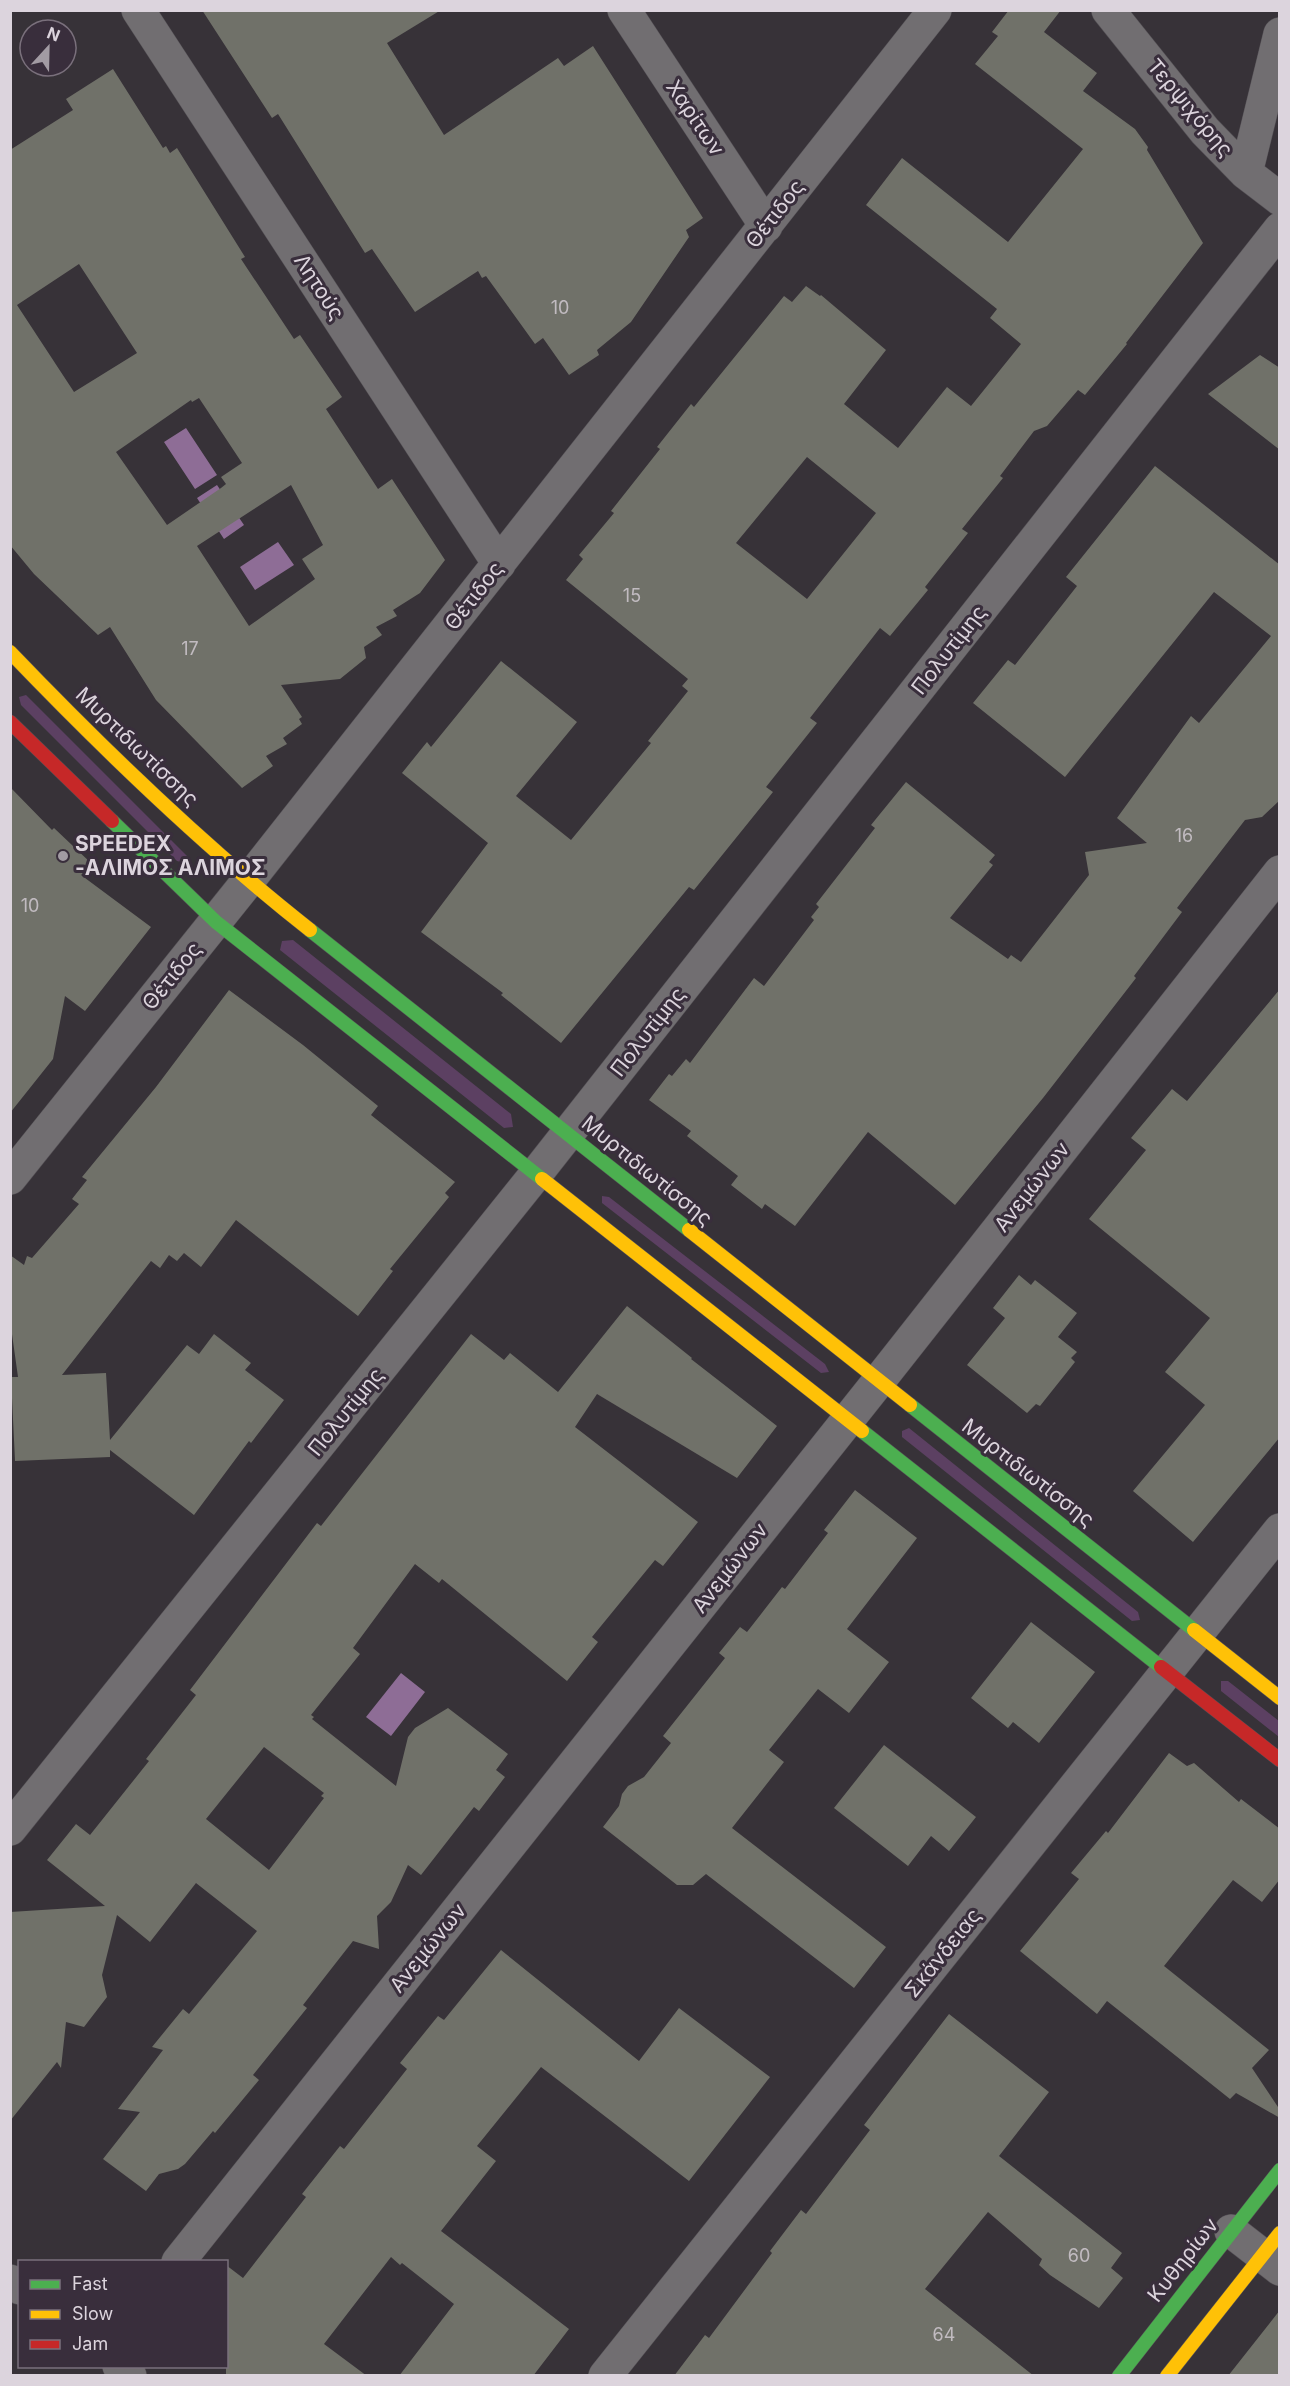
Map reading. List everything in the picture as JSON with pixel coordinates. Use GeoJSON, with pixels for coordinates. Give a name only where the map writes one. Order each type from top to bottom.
{"type":"FeatureCollection","features":[{"type":"Feature","properties":{"kind":"street","name":"Λητούς"},"geometry":{"type":"LineString","coordinates":[[138,10],[499,564]]}},
{"type":"Feature","properties":{"kind":"street","name":"Χαρίτων"},"geometry":{"type":"LineString","coordinates":[[624,10],[766,226]]}},
{"type":"Feature","properties":{"kind":"street","name":"Θέτιδος"},"geometry":{"type":"LineString","coordinates":[[10,1178],[216,922],[935,10]]}},
{"type":"Feature","properties":{"kind":"street","name":"Τερψιχόρης"},"geometry":{"type":"LineString","coordinates":[[1108,10],[1205,131],[1246,173],[1280,199]]}},
{"type":"Feature","properties":{"kind":"street"},"geometry":{"type":"LineString","coordinates":[[1246,173],[1280,34]]}},
{"type":"Feature","properties":{"kind":"street","name":"Πολυτίμης"},"geometry":{"type":"LineString","coordinates":[[10,1828],[568,1134],[1280,229]]}},
{"type":"Feature","properties":{"kind":"street","name":"Μυρτιδιωτίσσης"},"geometry":{"type":"LineString","coordinates":[[10,652],[65,709],[248,881],[1280,1698]]}},
{"type":"Feature","properties":{"kind":"street"},"geometry":{"type":"LineString","coordinates":[[10,723],[216,922],[1280,1760]]}},
{"type":"Feature","properties":{"kind":"street","name":"Ανεμώνων"},"geometry":{"type":"LineString","coordinates":[[180,2260],[849,1419],[1280,872]]}},
{"type":"Feature","properties":{"kind":"street","name":"Σκάνδειας"},"geometry":{"type":"LineString","coordinates":[[605,2376],[1280,1530]]}},
{"type":"Feature","properties":{"kind":"street","name":"Κυθηρίων"},"geometry":{"type":"LineString","coordinates":[[1119,2376],[1280,2170]]}},
{"type":"Feature","properties":{"kind":"street"},"geometry":{"type":"LineString","coordinates":[[1167,2376],[1274,2253],[1232,2231]]}},
{"type":"Feature","properties":{"kind":"shaded area"},"geometry":{"type":"Polygon","coordinates":[[[186,428],[217,475],[195,489],[164,442],[186,428]]]}},
{"type":"Feature","properties":{"kind":"shaded area"},"geometry":{"type":"Polygon","coordinates":[[[217,485],[244,525],[224,539],[197,498],[217,485]]]}},
{"type":"Feature","properties":{"kind":"shaded area"},"geometry":{"type":"Polygon","coordinates":[[[278,542],[294,565],[255,590],[240,567],[278,542]]]}},
{"type":"Feature","properties":{"kind":"shaded area"},"geometry":{"type":"Polygon","coordinates":[[[26,695],[187,856],[185,863],[177,861],[21,705],[19,697],[26,695]]]}},
{"type":"Feature","properties":{"kind":"shaded area"},"geometry":{"type":"Polygon","coordinates":[[[293,940],[511,1114],[513,1127],[504,1128],[280,950],[282,941],[293,940]]]}},
{"type":"Feature","properties":{"kind":"shaded area"},"geometry":{"type":"Polygon","coordinates":[[[602,1196],[609,1197],[825,1364],[829,1372],[821,1373],[602,1203],[602,1196]]]}},
{"type":"Feature","properties":{"kind":"shaded area"},"geometry":{"type":"Polygon","coordinates":[[[909,1428],[1138,1612],[1140,1620],[1132,1621],[902,1437],[902,1431],[909,1428]]]}},
{"type":"Feature","properties":{"kind":"shaded area"},"geometry":{"type":"Polygon","coordinates":[[[401,1673],[425,1692],[391,1736],[366,1717],[401,1673]]]}},
{"type":"Feature","properties":{"kind":"shaded area"},"geometry":{"type":"Polygon","coordinates":[[[1221,1681],[1228,1681],[1279,1721],[1279,1737],[1221,1691],[1221,1681]]]}},
{"type":"Feature","properties":{"kind":"building"},"geometry":{"type":"Polygon","coordinates":[[[202,10],[441,10],[387,43],[444,135],[558,58],[564,66],[593,46],[703,218],[686,230],[689,237],[631,322],[597,350],[599,355],[569,375],[543,338],[535,344],[486,276],[482,278],[478,271],[415,312],[372,249],[365,253],[278,114],[272,118],[202,10]]]}},
{"type":"Feature","properties":{"kind":"building"},"geometry":{"type":"Polygon","coordinates":[[[1009,10],[1061,10],[1044,32],[1097,73],[1083,91],[1135,129],[1148,147],[1147,150],[1203,243],[1127,344],[1085,395],[1078,390],[1047,426],[1034,431],[1000,476],[1003,478],[962,529],[968,533],[925,587],[928,590],[890,636],[880,628],[810,718],[817,723],[766,787],[773,792],[694,890],[689,887],[561,1043],[501,995],[503,993],[421,932],[488,843],[402,773],[427,742],[431,747],[501,661],[577,722],[516,796],[571,840],[651,743],[648,741],[688,691],[682,686],[688,679],[566,580],[583,559],[579,555],[614,513],[611,511],[660,449],[657,447],[691,404],[694,407],[784,296],[792,302],[806,286],[821,295],[886,350],[844,404],[898,448],[947,387],[971,406],[1021,344],[990,318],[997,309],[866,205],[902,158],[1008,242],[1083,149],[975,64],[998,36],[992,32],[1009,10]],[[807,457],[736,543],[807,599],[876,513],[807,457]]]}},
{"type":"Feature","properties":{"kind":"building"},"geometry":{"type":"Polygon","coordinates":[[[113,69],[163,148],[166,146],[170,153],[177,148],[245,257],[241,259],[294,339],[300,335],[342,397],[326,409],[378,489],[392,479],[445,560],[420,593],[393,610],[397,616],[376,627],[382,635],[364,647],[366,658],[340,679],[281,685],[302,717],[299,719],[302,724],[283,738],[287,744],[266,756],[273,766],[242,788],[156,700],[110,627],[98,635],[34,574],[10,545],[10,150],[73,110],[66,99],[113,69]],[[79,264],[17,305],[74,392],[137,353],[79,264]],[[199,398],[192,402],[191,400],[116,452],[167,525],[226,484],[221,477],[242,463],[199,398]],[[291,485],[197,546],[249,626],[315,579],[302,559],[323,545],[291,485]]]}},
{"type":"Feature","properties":{"kind":"building"},"geometry":{"type":"Polygon","coordinates":[[[1260,355],[1280,368],[1280,450],[1208,394],[1260,355]]]}},
{"type":"Feature","properties":{"kind":"building"},"geometry":{"type":"Polygon","coordinates":[[[1155,466],[1280,565],[1280,800],[1262,817],[1245,820],[1177,908],[1182,912],[1134,976],[1136,978],[1043,1098],[955,1205],[868,1132],[795,1226],[765,1204],[762,1209],[731,1185],[738,1176],[687,1136],[691,1131],[649,1100],[669,1074],[672,1076],[686,1059],[690,1063],[754,978],[764,986],[814,920],[811,917],[819,907],[816,904],[875,828],[871,825],[906,782],[995,855],[989,862],[993,865],[950,918],[1008,959],[1011,955],[1021,962],[1089,875],[1085,852],[1147,843],[1117,818],[1191,716],[1199,723],[1271,636],[1214,592],[1065,777],[973,703],[1008,660],[1015,665],[1077,586],[1066,577],[1155,466]]]}},
{"type":"Feature","properties":{"kind":"building"},"geometry":{"type":"Polygon","coordinates":[[[10,787],[52,830],[54,828],[92,864],[81,875],[151,927],[85,1011],[65,996],[53,1059],[10,1113],[10,787]]]}},
{"type":"Feature","properties":{"kind":"building"},"geometry":{"type":"Polygon","coordinates":[[[1280,989],[1280,1437],[1193,1542],[1133,1491],[1205,1405],[1165,1372],[1210,1318],[1089,1219],[1146,1150],[1131,1138],[1172,1089],[1187,1101],[1280,989]]]}},
{"type":"Feature","properties":{"kind":"building"},"geometry":{"type":"Polygon","coordinates":[[[229,990],[303,1045],[378,1106],[371,1115],[455,1182],[445,1193],[449,1197],[390,1269],[393,1271],[358,1316],[236,1220],[201,1267],[184,1253],[177,1261],[169,1255],[160,1268],[151,1261],[62,1375],[106,1373],[110,1440],[187,1345],[199,1354],[214,1334],[251,1363],[245,1370],[284,1400],[251,1443],[249,1441],[194,1515],[110,1450],[110,1457],[15,1461],[11,1377],[18,1377],[10,1320],[10,1255],[24,1265],[27,1256],[32,1258],[79,1204],[72,1199],[87,1180],[82,1177],[156,1087],[229,990]]]}},
{"type":"Feature","properties":{"kind":"building"},"geometry":{"type":"Polygon","coordinates":[[[1019,1275],[1031,1285],[1035,1280],[1077,1313],[1058,1337],[1077,1352],[1071,1358],[1075,1362],[1040,1406],[1036,1404],[1027,1413],[967,1365],[1005,1318],[993,1308],[1019,1275]]]}},
{"type":"Feature","properties":{"kind":"building"},"geometry":{"type":"Polygon","coordinates":[[[627,1306],[777,1426],[737,1478],[597,1394],[575,1427],[698,1522],[663,1566],[655,1560],[592,1637],[598,1642],[567,1681],[442,1579],[439,1583],[415,1564],[353,1648],[360,1654],[311,1715],[314,1717],[312,1719],[396,1786],[408,1737],[415,1728],[448,1708],[508,1754],[496,1770],[505,1777],[479,1811],[474,1807],[421,1875],[408,1865],[391,1902],[377,1916],[379,1949],[353,1941],[303,2005],[307,2008],[253,2075],[259,2080],[215,2133],[213,2131],[185,2164],[178,2169],[159,2174],[146,2191],[103,2159],[140,2112],[118,2109],[163,2050],[152,2047],[183,2009],[189,2014],[257,1931],[196,1883],[150,1942],[117,1915],[102,1975],[107,1997],[84,2027],[66,2022],[61,2068],[57,2062],[10,2121],[10,1912],[105,1906],[47,1860],[76,1824],[90,1835],[149,1761],[146,1759],[196,1695],[190,1690],[317,1523],[321,1526],[471,1334],[504,1360],[510,1353],[558,1392],[627,1306]],[[264,1747],[206,1819],[269,1870],[324,1798],[321,1796],[324,1793],[264,1747]]]}},
{"type":"Feature","properties":{"kind":"building"},"geometry":{"type":"Polygon","coordinates":[[[855,1490],[917,1538],[847,1629],[889,1662],[849,1713],[818,1689],[769,1750],[784,1762],[732,1828],[886,1947],[854,1988],[706,1874],[693,1885],[677,1885],[603,1827],[619,1806],[622,1794],[628,1786],[644,1777],[671,1743],[663,1736],[725,1658],[719,1653],[740,1627],[747,1632],[782,1587],[785,1589],[828,1533],[824,1530],[855,1490]]]}},
{"type":"Feature","properties":{"kind":"building"},"geometry":{"type":"Polygon","coordinates":[[[1031,1622],[1095,1672],[1039,1743],[1013,1722],[1008,1728],[971,1698],[1031,1622]]]}},
{"type":"Feature","properties":{"kind":"building"},"geometry":{"type":"Polygon","coordinates":[[[884,1745],[976,1817],[949,1851],[931,1836],[908,1866],[834,1808],[884,1745]]]}},
{"type":"Feature","properties":{"kind":"building"},"geometry":{"type":"Polygon","coordinates":[[[1169,1753],[1187,1766],[1194,1763],[1239,1802],[1241,1799],[1280,1829],[1280,1879],[1262,1902],[1233,1880],[1164,1966],[1269,2050],[1252,2068],[1280,2110],[1280,2118],[1236,2093],[1230,2099],[1107,2001],[1097,2014],[1020,1951],[1079,1879],[1071,1873],[1106,1831],[1108,1833],[1169,1753]]]}},
{"type":"Feature","properties":{"kind":"building"},"geometry":{"type":"Polygon","coordinates":[[[501,1950],[639,2061],[679,2008],[770,2077],[689,2181],[541,2067],[477,2146],[496,2161],[441,2231],[569,2329],[533,2376],[399,2376],[454,2304],[391,2257],[324,2344],[367,2376],[226,2376],[226,2368],[228,2368],[228,2267],[243,2278],[306,2197],[302,2194],[340,2146],[344,2149],[407,2069],[400,2063],[438,2016],[444,2020],[501,1950]]]}},
{"type":"Feature","properties":{"kind":"building"},"geometry":{"type":"Polygon","coordinates":[[[949,2014],[1049,2092],[999,2156],[1122,2253],[1111,2268],[1123,2278],[1099,2308],[1050,2275],[1039,2265],[1042,2259],[988,2212],[925,2289],[1034,2376],[674,2376],[705,2335],[709,2338],[801,2210],[806,2214],[870,2130],[864,2125],[949,2014]]]}},
{"type":"Feature","properties":{"kind":"building"},"geometry":{"type":"Polygon","coordinates":[[[1280,2310],[1280,2376],[1228,2376],[1280,2310]]]}},
{"type":"Feature","properties":{"kind":"traffic: fast"},"geometry":{"type":"LineString","coordinates":[[112,821],[216,922],[542,1179]]}},
{"type":"Feature","properties":{"kind":"traffic: fast"},"geometry":{"type":"LineString","coordinates":[[310,930],[689,1230]]}},
{"type":"Feature","properties":{"kind":"traffic: fast"},"geometry":{"type":"LineString","coordinates":[[910,1405],[1194,1630]]}},
{"type":"Feature","properties":{"kind":"traffic: fast"},"geometry":{"type":"LineString","coordinates":[[862,1431],[1161,1667]]}},
{"type":"Feature","properties":{"kind":"traffic: fast"},"geometry":{"type":"LineString","coordinates":[[1119,2376],[1280,2170]]}},
{"type":"Feature","properties":{"kind":"traffic: slow"},"geometry":{"type":"LineString","coordinates":[[10,652],[155,796],[231,865],[310,930]]}},
{"type":"Feature","properties":{"kind":"traffic: slow"},"geometry":{"type":"LineString","coordinates":[[542,1179],[862,1431]]}},
{"type":"Feature","properties":{"kind":"traffic: slow"},"geometry":{"type":"LineString","coordinates":[[689,1230],[910,1405]]}},
{"type":"Feature","properties":{"kind":"traffic: slow"},"geometry":{"type":"LineString","coordinates":[[1194,1630],[1280,1698]]}},
{"type":"Feature","properties":{"kind":"traffic: slow"},"geometry":{"type":"LineString","coordinates":[[1167,2376],[1280,2233]]}},
{"type":"Feature","properties":{"kind":"traffic: jam"},"geometry":{"type":"LineString","coordinates":[[10,722],[112,821]]}},
{"type":"Feature","properties":{"kind":"traffic: jam"},"geometry":{"type":"LineString","coordinates":[[1161,1667],[1280,1760]]}},
{"type":"Feature","properties":{"kind":"place","name":"SPEEDEX -ΑΛΙΜΟΣ ΑΛΙΜΟΣ"},"geometry":{"type":"Point","coordinates":[63,856]}}]}
